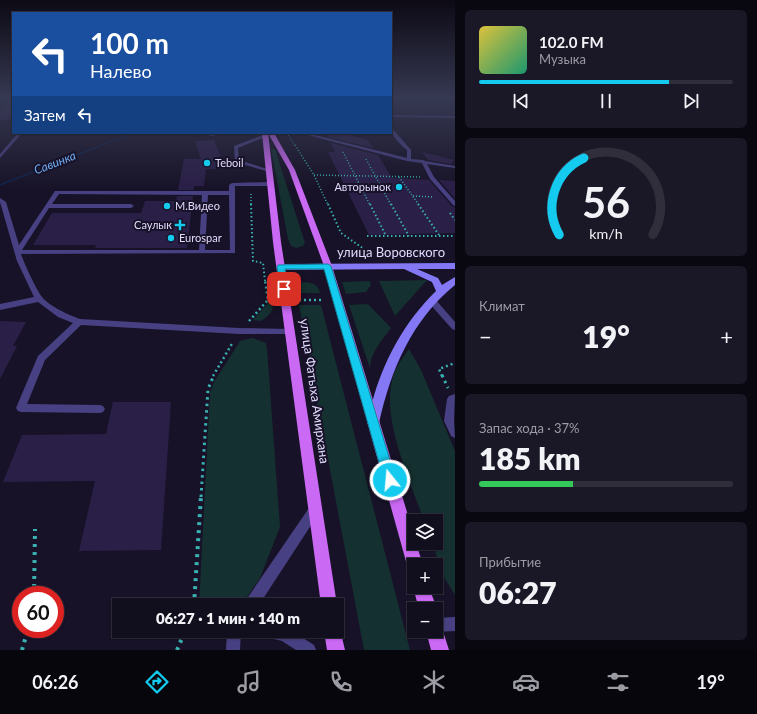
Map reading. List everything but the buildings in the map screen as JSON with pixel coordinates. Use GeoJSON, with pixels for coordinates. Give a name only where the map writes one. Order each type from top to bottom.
{"type":"FeatureCollection","features":[{"type":"Feature","properties":{"kind":"main road","name":"улица Фатыха Амирхана"},"geometry":{"type":"LineString","coordinates":[[267,134],[268,171],[280,267],[328,598]]}},
{"type":"Feature","properties":{"kind":"main road"},"geometry":{"type":"LineString","coordinates":[[267,134],[292,170],[328,266],[413,558]]}},
{"type":"Feature","properties":{"kind":"main road"},"geometry":{"type":"LineString","coordinates":[[334,638],[336,650]]}},
{"type":"Feature","properties":{"kind":"main road"},"geometry":{"type":"LineString","coordinates":[[436,638],[440,650]]}},
{"type":"Feature","properties":{"kind":"street"},"geometry":{"type":"LineString","coordinates":[[403,266],[435,280],[441,291]]}},
{"type":"Feature","properties":{"kind":"street","name":"улица Воровского"},"geometry":{"type":"LineString","coordinates":[[280,267],[455,266]]}},
{"type":"Feature","properties":{"kind":"street"},"geometry":{"type":"LineString","coordinates":[[373,423],[383,382],[395,355],[408,332],[441,291],[455,280]]}},
{"type":"Feature","properties":{"kind":"lane"},"geometry":{"type":"LineString","coordinates":[[392,130],[399,140],[409,150],[409,160]]}},
{"type":"Feature","properties":{"kind":"lane"},"geometry":{"type":"LineString","coordinates":[[0,157],[19,134]]}},
{"type":"Feature","properties":{"kind":"lane"},"geometry":{"type":"LineString","coordinates":[[210,135],[220,134]]}},
{"type":"Feature","properties":{"kind":"lane"},"geometry":{"type":"LineString","coordinates":[[267,134],[236,147],[238,160],[268,171]]}},
{"type":"Feature","properties":{"kind":"lane"},"geometry":{"type":"LineString","coordinates":[[306,134],[409,160],[455,167]]}},
{"type":"Feature","properties":{"kind":"lane"},"geometry":{"type":"LineString","coordinates":[[423,161],[432,178],[455,204]]}},
{"type":"Feature","properties":{"kind":"lane"},"geometry":{"type":"LineString","coordinates":[[17,252],[232,252],[232,185],[270,184]]}},
{"type":"Feature","properties":{"kind":"lane"},"geometry":{"type":"LineString","coordinates":[[17,252],[57,192],[232,193]]}},
{"type":"Feature","properties":{"kind":"lane"},"geometry":{"type":"LineString","coordinates":[[202,252],[205,194]]}},
{"type":"Feature","properties":{"kind":"lane"},"geometry":{"type":"LineString","coordinates":[[0,200],[3,202],[20,261],[39,299],[61,315],[79,322],[239,331],[290,332]]}},
{"type":"Feature","properties":{"kind":"lane"},"geometry":{"type":"LineString","coordinates":[[48,206],[131,206]]}},
{"type":"Feature","properties":{"kind":"lane"},"geometry":{"type":"LineString","coordinates":[[0,306],[39,299]]}},
{"type":"Feature","properties":{"kind":"lane"},"geometry":{"type":"LineString","coordinates":[[432,301],[455,327]]}},
{"type":"Feature","properties":{"kind":"lane"},"geometry":{"type":"LineString","coordinates":[[79,322],[41,358],[21,408],[100,409]]}},
{"type":"Feature","properties":{"kind":"lane"},"geometry":{"type":"LineString","coordinates":[[454,399],[449,421],[455,433]]}},
{"type":"Feature","properties":{"kind":"lane"},"geometry":{"type":"LineString","coordinates":[[256,598],[314,509]]}},
{"type":"Feature","properties":{"kind":"lane"},"geometry":{"type":"LineString","coordinates":[[443,624],[455,624]]}},
{"type":"Feature","properties":{"kind":"lane"},"geometry":{"type":"LineString","coordinates":[[233,650],[234,638]]}},
{"type":"Feature","properties":{"kind":"lane"},"geometry":{"type":"LineString","coordinates":[[290,638],[309,650]]}},
{"type":"Feature","properties":{"kind":"path"},"geometry":{"type":"LineString","coordinates":[[288,134],[314,175],[341,233],[364,249]]}},
{"type":"Feature","properties":{"kind":"path"},"geometry":{"type":"LineString","coordinates":[[343,152],[386,236]]}},
{"type":"Feature","properties":{"kind":"path"},"geometry":{"type":"LineString","coordinates":[[366,158],[374,175],[409,236]]}},
{"type":"Feature","properties":{"kind":"path"},"geometry":{"type":"LineString","coordinates":[[314,175],[374,175],[432,178]]}},
{"type":"Feature","properties":{"kind":"path"},"geometry":{"type":"LineString","coordinates":[[399,177],[440,236]]}},
{"type":"Feature","properties":{"kind":"path"},"geometry":{"type":"LineString","coordinates":[[194,598],[208,389],[215,372],[239,331],[268,300],[263,263],[253,261],[251,187]]}},
{"type":"Feature","properties":{"kind":"path"},"geometry":{"type":"LineString","coordinates":[[412,196],[450,197]]}},
{"type":"Feature","properties":{"kind":"path"},"geometry":{"type":"LineString","coordinates":[[367,236],[455,236]]}},
{"type":"Feature","properties":{"kind":"path"},"geometry":{"type":"LineString","coordinates":[[299,300],[321,300]]}},
{"type":"Feature","properties":{"kind":"path"},"geometry":{"type":"LineString","coordinates":[[454,399],[440,369],[455,363]]}},
{"type":"Feature","properties":{"kind":"path"},"geometry":{"type":"LineString","coordinates":[[34,586],[35,529]]}},
{"type":"Feature","properties":{"kind":"path"},"geometry":{"type":"LineString","coordinates":[[22,650],[25,638]]}},
{"type":"Feature","properties":{"kind":"path"},"geometry":{"type":"LineString","coordinates":[[177,650],[182,638]]}},
{"type":"Feature","properties":{"kind":"green space"},"geometry":{"type":"Polygon","coordinates":[[[271,149],[275,149],[305,243],[303,246],[296,248],[291,246],[288,239],[271,149]]]}},
{"type":"Feature","properties":{"kind":"green space"},"geometry":{"type":"Polygon","coordinates":[[[427,280],[395,316],[379,281],[427,280]]]}},
{"type":"Feature","properties":{"kind":"green space"},"geometry":{"type":"Polygon","coordinates":[[[370,281],[371,285],[366,292],[346,294],[342,282],[370,281]]]}},
{"type":"Feature","properties":{"kind":"green space"},"geometry":{"type":"Polygon","coordinates":[[[304,282],[315,284],[320,293],[297,293],[298,284],[304,282]]]}},
{"type":"Feature","properties":{"kind":"green space"},"geometry":{"type":"Polygon","coordinates":[[[268,303],[273,304],[270,314],[261,321],[253,320],[268,303]]]}},
{"type":"Feature","properties":{"kind":"green space"},"geometry":{"type":"Polygon","coordinates":[[[368,304],[391,328],[374,352],[370,368],[349,305],[368,304]]]}},
{"type":"Feature","properties":{"kind":"green space"},"geometry":{"type":"Polygon","coordinates":[[[299,305],[321,305],[410,650],[364,650],[299,305]]]}},
{"type":"Feature","properties":{"kind":"green space"},"geometry":{"type":"Polygon","coordinates":[[[253,338],[266,343],[280,527],[260,578],[247,597],[199,598],[210,393],[214,382],[240,341],[253,338]]]}},
{"type":"Feature","properties":{"kind":"green space"},"geometry":{"type":"Polygon","coordinates":[[[409,349],[421,370],[455,451],[455,595],[443,573],[443,558],[437,558],[435,550],[443,550],[443,514],[422,514],[399,452],[394,433],[390,397],[393,377],[401,360],[409,349]]]}},
{"type":"Feature","properties":{"kind":"waterway","name":"Савинка"},"geometry":{"type":"LineString","coordinates":[[0,185],[130,134]]}},
{"type":"Feature","properties":{"kind":"place","name":"Teboil"},"geometry":{"type":"Point","coordinates":[207,163]}},
{"type":"Feature","properties":{"kind":"place","name":"Авторынок"},"geometry":{"type":"Point","coordinates":[399,187]}},
{"type":"Feature","properties":{"kind":"place","name":"М.Видео"},"geometry":{"type":"Point","coordinates":[167,206]}},
{"type":"Feature","properties":{"kind":"place","name":"Саулык"},"geometry":{"type":"Point","coordinates":[180,225]}},
{"type":"Feature","properties":{"kind":"place","name":"Eurospar"},"geometry":{"type":"Point","coordinates":[171,238]}},
{"type":"Feature","properties":{"kind":"route"},"geometry":{"type":"LineString","coordinates":[[284,289],[280,267],[328,266],[390,480]]}}]}
